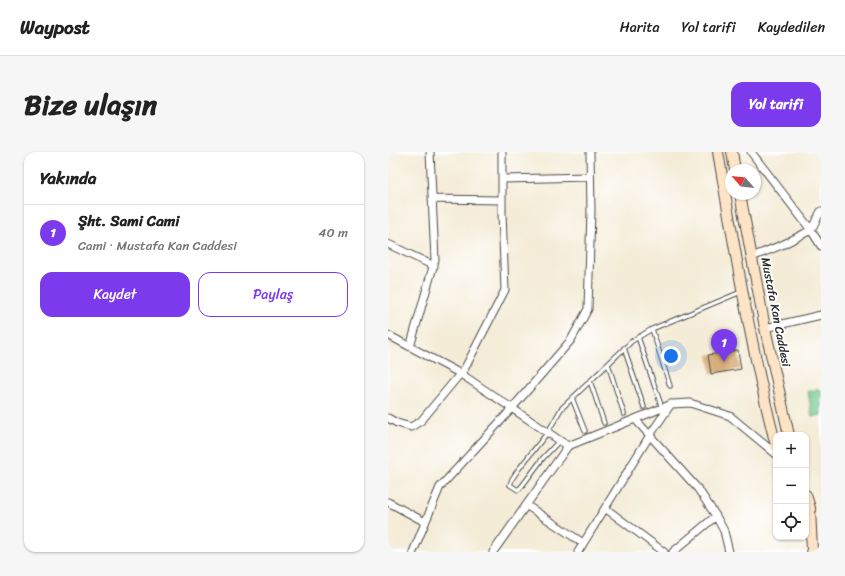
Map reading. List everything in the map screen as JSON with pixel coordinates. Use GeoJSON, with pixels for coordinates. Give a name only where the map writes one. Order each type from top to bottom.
{"type":"FeatureCollection","features":[{"type":"Feature","properties":{"kind":"street"},"geometry":{"type":"LineString","coordinates":[[410,347],[435,260],[430,152]]}},
{"type":"Feature","properties":{"kind":"street"},"geometry":{"type":"LineString","coordinates":[[388,418],[397,423],[411,427],[421,421],[461,374],[469,362],[505,290],[502,152]]}},
{"type":"Feature","properties":{"kind":"street"},"geometry":{"type":"LineString","coordinates":[[413,552],[440,487],[571,340],[588,309],[590,152]]}},
{"type":"Feature","properties":{"kind":"street"},"geometry":{"type":"LineString","coordinates":[[718,152],[741,292],[762,392],[773,434]]}},
{"type":"Feature","properties":{"kind":"street"},"geometry":{"type":"LineString","coordinates":[[732,152],[734,164]]}},
{"type":"Feature","properties":{"kind":"street"},"geometry":{"type":"LineString","coordinates":[[751,152],[821,246]]}},
{"type":"Feature","properties":{"kind":"street"},"geometry":{"type":"LineString","coordinates":[[502,179],[590,178]]}},
{"type":"Feature","properties":{"kind":"street"},"geometry":{"type":"LineString","coordinates":[[432,199],[502,200]]}},
{"type":"Feature","properties":{"kind":"street","name":"Mustafa Kan Caddesi"},"geometry":{"type":"LineString","coordinates":[[741,200],[765,328],[788,432]]}},
{"type":"Feature","properties":{"kind":"street"},"geometry":{"type":"LineString","coordinates":[[752,257],[784,244],[810,230],[821,211]]}},
{"type":"Feature","properties":{"kind":"street"},"geometry":{"type":"LineString","coordinates":[[388,244],[434,266]]}},
{"type":"Feature","properties":{"kind":"street"},"geometry":{"type":"LineString","coordinates":[[765,328],[821,315]]}},
{"type":"Feature","properties":{"kind":"street"},"geometry":{"type":"LineString","coordinates":[[388,335],[461,374],[568,446]]}},
{"type":"Feature","properties":{"kind":"street"},"geometry":{"type":"LineString","coordinates":[[493,552],[568,446],[672,404],[690,403],[730,416],[773,452]]}},
{"type":"Feature","properties":{"kind":"street"},"geometry":{"type":"LineString","coordinates":[[578,552],[650,435],[672,404]]}},
{"type":"Feature","properties":{"kind":"street"},"geometry":{"type":"LineString","coordinates":[[635,419],[698,489],[724,531],[729,552]]}},
{"type":"Feature","properties":{"kind":"street"},"geometry":{"type":"LineString","coordinates":[[388,502],[425,522]]}},
{"type":"Feature","properties":{"kind":"street"},"geometry":{"type":"LineString","coordinates":[[809,504],[814,551]]}},
{"type":"Feature","properties":{"kind":"street"},"geometry":{"type":"LineString","coordinates":[[526,505],[583,543]]}},
{"type":"Feature","properties":{"kind":"street"},"geometry":{"type":"LineString","coordinates":[[605,508],[664,552]]}},
{"type":"Feature","properties":{"kind":"street"},"geometry":{"type":"LineString","coordinates":[[673,552],[716,516]]}},
{"type":"Feature","properties":{"kind":"street"},"geometry":{"type":"LineString","coordinates":[[808,540],[814,551]]}},
{"type":"Feature","properties":{"kind":"lane"},"geometry":{"type":"LineString","coordinates":[[560,440],[543,458],[518,490],[510,485],[512,479],[548,432],[561,409],[624,348],[638,337],[652,329],[741,292]]}},
{"type":"Feature","properties":{"kind":"lane"},"geometry":{"type":"LineString","coordinates":[[652,329],[670,386]]}},
{"type":"Feature","properties":{"kind":"lane"},"geometry":{"type":"LineString","coordinates":[[638,337],[662,408]]}},
{"type":"Feature","properties":{"kind":"lane"},"geometry":{"type":"LineString","coordinates":[[624,348],[644,407]]}},
{"type":"Feature","properties":{"kind":"lane"},"geometry":{"type":"LineString","coordinates":[[608,364],[624,414]]}},
{"type":"Feature","properties":{"kind":"lane"},"geometry":{"type":"LineString","coordinates":[[590,381],[604,423]]}},
{"type":"Feature","properties":{"kind":"lane"},"geometry":{"type":"LineString","coordinates":[[572,398],[584,431]]}},
{"type":"Feature","properties":{"kind":"green space"},"geometry":{"type":"Polygon","coordinates":[[[821,389],[821,415],[812,417],[808,391],[821,389]]]}},
{"type":"Feature","properties":{"kind":"building"},"geometry":{"type":"Polygon","coordinates":[[[738,350],[741,369],[711,374],[708,355],[738,350]]]}},
{"type":"Feature","properties":{"kind":"place","name":"Şht. Sami Cami"},"geometry":{"type":"Point","coordinates":[724,362]}}]}
